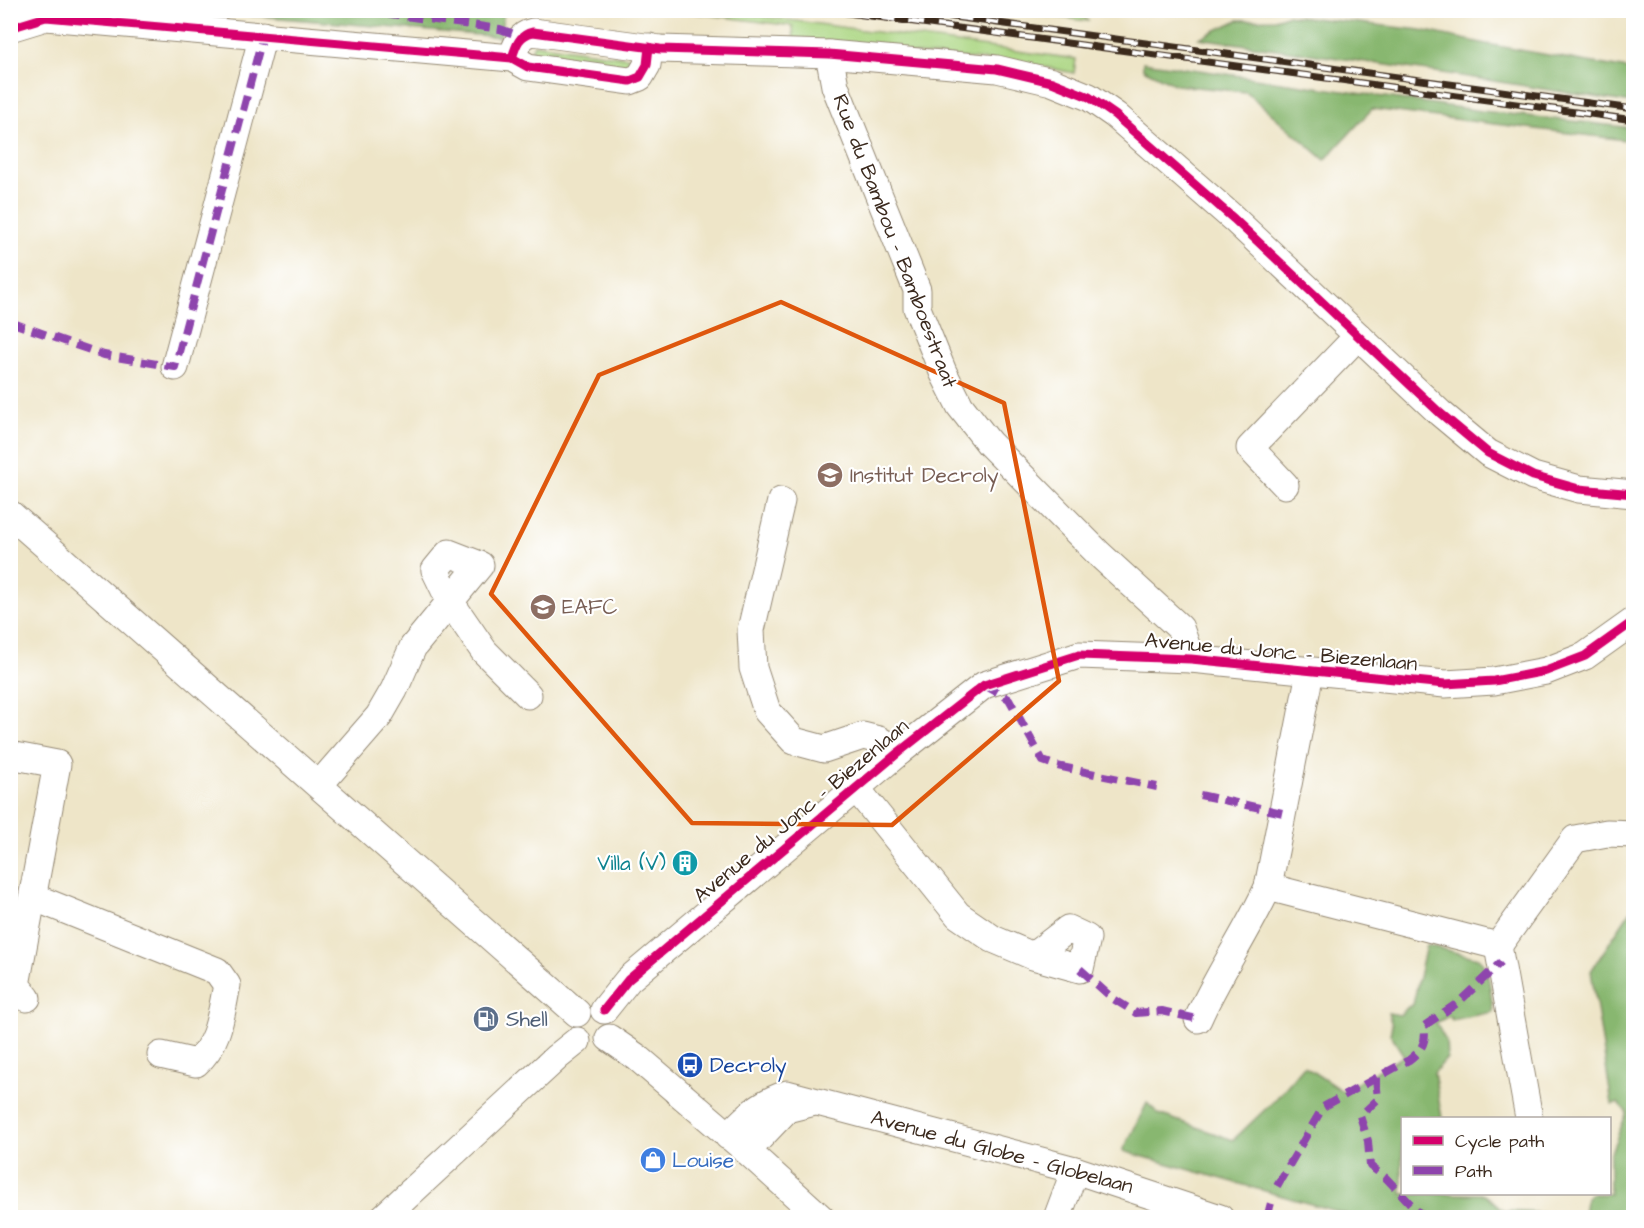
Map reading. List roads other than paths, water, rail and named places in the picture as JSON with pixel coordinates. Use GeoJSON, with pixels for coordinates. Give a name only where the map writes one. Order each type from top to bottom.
{"type":"FeatureCollection","features":[{"type":"Feature","properties":{"kind":"street"},"geometry":{"type":"LineString","coordinates":[[10,28],[46,17],[263,35],[512,58],[528,67],[630,81],[640,77],[647,65],[649,47]]}},
{"type":"Feature","properties":{"kind":"street"},"geometry":{"type":"LineString","coordinates":[[512,58],[517,41],[533,32],[649,47],[829,54],[997,69],[1052,82],[1089,97],[1114,115],[1234,219],[1440,413],[1488,453],[1533,476],[1579,489],[1634,494]]}},
{"type":"Feature","properties":{"kind":"street"},"geometry":{"type":"LineString","coordinates":[[175,368],[263,35]]}},
{"type":"Feature","properties":{"kind":"street","name":"Rue du Bambou - Bamboestraat"},"geometry":{"type":"LineString","coordinates":[[829,54],[834,86],[916,290],[917,308],[943,372],[960,406],[989,443],[1099,554],[1180,628],[1191,659]]}},
{"type":"Feature","properties":{"kind":"street"},"geometry":{"type":"LineString","coordinates":[[1285,484],[1251,448],[1358,336]]}},
{"type":"Feature","properties":{"kind":"street"},"geometry":{"type":"LineString","coordinates":[[781,501],[752,630],[753,668],[766,711],[794,741],[824,749],[863,736],[879,740],[899,752]]}},
{"type":"Feature","properties":{"kind":"street"},"geometry":{"type":"LineString","coordinates":[[10,514],[577,1013]]}},
{"type":"Feature","properties":{"kind":"street"},"geometry":{"type":"LineString","coordinates":[[319,785],[379,716],[394,690],[413,647],[451,603],[484,651],[528,695]]}},
{"type":"Feature","properties":{"kind":"street","name":"Avenue du Jonc - Biezenlaan"},"geometry":{"type":"LineString","coordinates":[[604,1010],[628,980],[899,752],[984,685],[1079,655],[1191,659],[1445,684],[1494,681],[1546,671],[1585,656],[1634,621]]}},
{"type":"Feature","properties":{"kind":"street"},"geometry":{"type":"LineString","coordinates":[[1198,1019],[1207,999],[1256,915],[1268,887],[1310,672]]}},
{"type":"Feature","properties":{"kind":"street"},"geometry":{"type":"LineString","coordinates":[[10,756],[57,765],[16,985],[27,998]]}},
{"type":"Feature","properties":{"kind":"street"},"geometry":{"type":"LineString","coordinates":[[856,788],[958,915],[993,939],[1033,956]]}},
{"type":"Feature","properties":{"kind":"street"},"geometry":{"type":"LineString","coordinates":[[1529,1117],[1498,946],[1575,839],[1607,833],[1634,834]]}},
{"type":"Feature","properties":{"kind":"street"},"geometry":{"type":"LineString","coordinates":[[1268,887],[1498,946]]}},
{"type":"Feature","properties":{"kind":"street"},"geometry":{"type":"LineString","coordinates":[[33,897],[217,971],[227,985],[217,1033],[204,1057],[196,1064],[161,1054]]}},
{"type":"Feature","properties":{"kind":"street"},"geometry":{"type":"LineString","coordinates":[[590,1006],[604,1010],[610,1016],[612,1023],[609,1038],[594,1047],[585,1046],[577,1041],[571,1026],[577,1013],[582,1008],[590,1006]]}},
{"type":"Feature","properties":{"kind":"street"},"geometry":{"type":"LineString","coordinates":[[609,1038],[638,1058],[738,1143],[821,1218]]}},
{"type":"Feature","properties":{"kind":"street"},"geometry":{"type":"LineString","coordinates":[[383,1218],[577,1041]]}},
{"type":"Feature","properties":{"kind":"street","name":"Avenue du Globe - Globelaan"},"geometry":{"type":"LineString","coordinates":[[738,1143],[787,1109],[817,1102],[1075,1170],[1220,1218]]}},
{"type":"Feature","properties":{"kind":"street"},"geometry":{"type":"LineString","coordinates":[[1057,1218],[1075,1170]]}},
{"type":"Feature","properties":{"kind":"railway"},"geometry":{"type":"LineString","coordinates":[[826,10],[1634,120]]}},
{"type":"Feature","properties":{"kind":"railway"},"geometry":{"type":"LineString","coordinates":[[902,10],[1634,109]]}},
{"type":"Feature","properties":{"kind":"place","name":"Institut Decroly"},"geometry":{"type":"Point","coordinates":[830,475]}},
{"type":"Feature","properties":{"kind":"place","name":"EAFC"},"geometry":{"type":"Point","coordinates":[543,607]}},
{"type":"Feature","properties":{"kind":"place","name":"Villa (V)"},"geometry":{"type":"Point","coordinates":[685,863]}},
{"type":"Feature","properties":{"kind":"place","name":"Shell"},"geometry":{"type":"Point","coordinates":[486,1019]}},
{"type":"Feature","properties":{"kind":"place","name":"Decroly"},"geometry":{"type":"Point","coordinates":[690,1065]}},
{"type":"Feature","properties":{"kind":"place","name":"Louise"},"geometry":{"type":"Point","coordinates":[653,1160]}}]}
